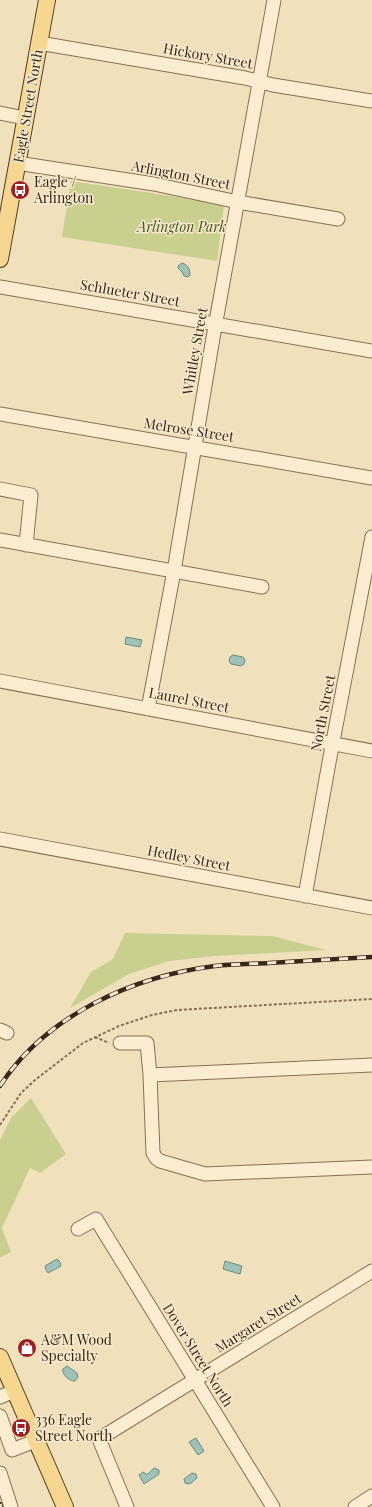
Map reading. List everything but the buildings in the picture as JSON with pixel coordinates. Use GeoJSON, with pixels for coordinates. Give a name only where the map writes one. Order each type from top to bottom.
{"type":"FeatureCollection","features":[{"type":"Feature","properties":{"kind":"main road","name":"Eagle Street North"},"geometry":{"type":"LineString","coordinates":[[0,259],[46,0]]}},
{"type":"Feature","properties":{"kind":"main road"},"geometry":{"type":"LineString","coordinates":[[0,1357],[7,1394],[35,1441],[65,1507]]}},
{"type":"Feature","properties":{"kind":"street","name":"Whitley Street"},"geometry":{"type":"LineString","coordinates":[[148,709],[174,571],[216,324],[274,0]]}},
{"type":"Feature","properties":{"kind":"street","name":"Hickory Street"},"geometry":{"type":"LineString","coordinates":[[39,43],[372,102]]}},
{"type":"Feature","properties":{"kind":"street"},"geometry":{"type":"LineString","coordinates":[[0,114],[25,118]]}},
{"type":"Feature","properties":{"kind":"street","name":"Arlington Street"},"geometry":{"type":"LineString","coordinates":[[17,163],[154,184],[238,202],[338,219]]}},
{"type":"Feature","properties":{"kind":"street","name":"Schlueter Street"},"geometry":{"type":"LineString","coordinates":[[0,287],[372,351]]}},
{"type":"Feature","properties":{"kind":"street","name":"Melrose Street"},"geometry":{"type":"LineString","coordinates":[[0,414],[372,478]]}},
{"type":"Feature","properties":{"kind":"street"},"geometry":{"type":"LineString","coordinates":[[0,489],[31,495],[26,545]]}},
{"type":"Feature","properties":{"kind":"street","name":"North Street"},"geometry":{"type":"LineString","coordinates":[[305,896],[334,744],[369,576],[372,537]]}},
{"type":"Feature","properties":{"kind":"street"},"geometry":{"type":"LineString","coordinates":[[0,540],[262,587]]}},
{"type":"Feature","properties":{"kind":"street","name":"Laurel Street"},"geometry":{"type":"LineString","coordinates":[[0,681],[372,751]]}},
{"type":"Feature","properties":{"kind":"street","name":"Hedley Street"},"geometry":{"type":"LineString","coordinates":[[0,839],[372,908]]}},
{"type":"Feature","properties":{"kind":"street"},"geometry":{"type":"LineString","coordinates":[[120,1043],[148,1043],[153,1153],[160,1161],[205,1174],[372,1167]]}},
{"type":"Feature","properties":{"kind":"street"},"geometry":{"type":"LineString","coordinates":[[150,1076],[372,1066]]}},
{"type":"Feature","properties":{"kind":"street","name":"Dover Street North"},"geometry":{"type":"LineString","coordinates":[[78,1229],[96,1219],[273,1507]]}},
{"type":"Feature","properties":{"kind":"street","name":"Margaret Street"},"geometry":{"type":"LineString","coordinates":[[127,1507],[99,1439],[372,1271]]}},
{"type":"Feature","properties":{"kind":"street"},"geometry":{"type":"LineString","coordinates":[[0,1416],[12,1450],[35,1441]]}},
{"type":"Feature","properties":{"kind":"street"},"geometry":{"type":"LineString","coordinates":[[0,1473],[11,1507]]}},
{"type":"Feature","properties":{"kind":"street"},"geometry":{"type":"LineString","coordinates":[[355,1507],[372,1496]]}},
{"type":"Feature","properties":{"kind":"path"},"geometry":{"type":"LineString","coordinates":[[0,1124],[21,1093],[82,1043],[120,1026],[152,1015],[178,1010],[372,1000]]}},
{"type":"Feature","properties":{"kind":"path"},"geometry":{"type":"LineString","coordinates":[[94,1037],[108,1043],[120,1043]]}},
{"type":"Feature","properties":{"kind":"green space","name":"Arlington Park"},"geometry":{"type":"Polygon","coordinates":[[[71,181],[224,204],[217,261],[62,237],[71,181]]]}},
{"type":"Feature","properties":{"kind":"green space"},"geometry":{"type":"Polygon","coordinates":[[[125,933],[272,936],[326,950],[215,956],[169,961],[129,974],[70,1008],[91,972],[113,959],[125,933]]]}},
{"type":"Feature","properties":{"kind":"green space"},"geometry":{"type":"Polygon","coordinates":[[[31,1098],[66,1154],[40,1173],[30,1168],[2,1228],[11,1252],[0,1258],[0,1140],[11,1118],[31,1098]]]}},
{"type":"Feature","properties":{"kind":"water"},"geometry":{"type":"Polygon","coordinates":[[[182,263],[189,269],[190,275],[188,277],[184,276],[178,268],[178,266],[182,263]]]}},
{"type":"Feature","properties":{"kind":"water"},"geometry":{"type":"Polygon","coordinates":[[[126,637],[142,640],[140,647],[125,644],[126,637]]]}},
{"type":"Feature","properties":{"kind":"water"},"geometry":{"type":"Polygon","coordinates":[[[233,655],[243,657],[245,660],[244,664],[241,666],[231,664],[229,661],[230,657],[233,655]]]}},
{"type":"Feature","properties":{"kind":"water"},"geometry":{"type":"Polygon","coordinates":[[[57,1259],[61,1266],[48,1273],[45,1266],[57,1259]]]}},
{"type":"Feature","properties":{"kind":"water"},"geometry":{"type":"Polygon","coordinates":[[[225,1261],[242,1266],[240,1274],[223,1269],[225,1261]]]}},
{"type":"Feature","properties":{"kind":"water"},"geometry":{"type":"Polygon","coordinates":[[[67,1366],[77,1373],[78,1377],[75,1381],[68,1379],[65,1375],[63,1369],[67,1366]]]}},
{"type":"Feature","properties":{"kind":"water"},"geometry":{"type":"Polygon","coordinates":[[[196,1438],[204,1451],[198,1455],[189,1442],[196,1438]]]}},
{"type":"Feature","properties":{"kind":"water"},"geometry":{"type":"Polygon","coordinates":[[[154,1468],[159,1470],[159,1474],[144,1484],[139,1475],[143,1472],[148,1474],[154,1468]]]}},
{"type":"Feature","properties":{"kind":"water"},"geometry":{"type":"Polygon","coordinates":[[[192,1473],[196,1474],[197,1478],[190,1484],[185,1483],[184,1479],[192,1473]]]}},
{"type":"Feature","properties":{"kind":"railway"},"geometry":{"type":"LineString","coordinates":[[0,1086],[19,1061],[42,1039],[67,1019],[94,1003],[154,979],[184,971],[215,966],[372,957]]}},
{"type":"Feature","properties":{"kind":"place","name":"Eagle / Arlington"},"geometry":{"type":"Point","coordinates":[20,190]}},
{"type":"Feature","properties":{"kind":"place","name":"A&M Wood Specialty"},"geometry":{"type":"Point","coordinates":[27,1348]}},
{"type":"Feature","properties":{"kind":"place","name":"336 Eagle Street North"},"geometry":{"type":"Point","coordinates":[21,1428]}}]}
